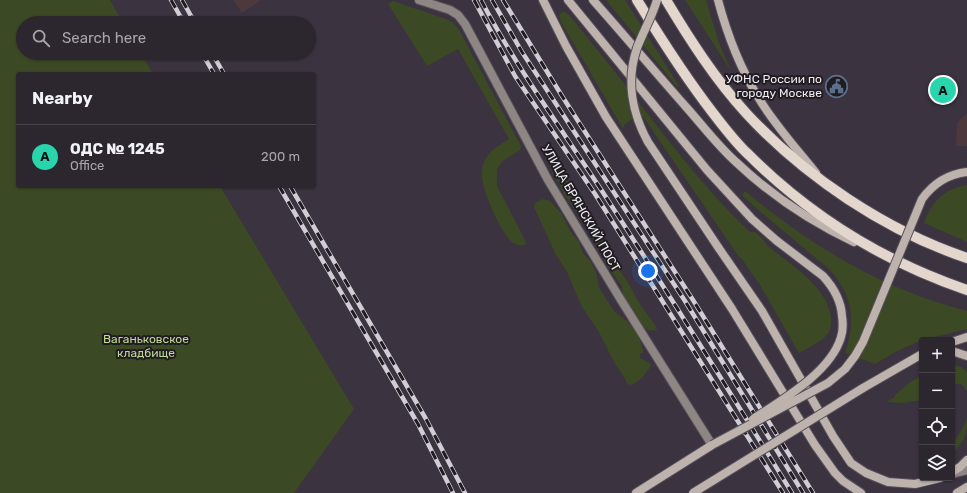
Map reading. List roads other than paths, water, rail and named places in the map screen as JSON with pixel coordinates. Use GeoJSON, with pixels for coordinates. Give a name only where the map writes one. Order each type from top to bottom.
{"type":"FeatureCollection","features":[{"type":"Feature","properties":{"kind":"main road"},"geometry":{"type":"LineString","coordinates":[[543,0],[566,46],[606,117],[732,309],[815,445],[835,473],[847,484],[861,493]]}},
{"type":"Feature","properties":{"kind":"main road"},"geometry":{"type":"LineString","coordinates":[[568,0],[707,170],[752,219],[777,241],[823,276],[835,291],[842,309],[842,337],[833,354],[811,377],[772,406],[636,493]]}},
{"type":"Feature","properties":{"kind":"main road"},"geometry":{"type":"LineString","coordinates":[[593,0],[720,146],[749,174],[787,204],[817,223],[886,256],[937,280],[967,290]]}},
{"type":"Feature","properties":{"kind":"main road"},"geometry":{"type":"LineString","coordinates":[[637,0],[689,80],[723,126],[747,154],[810,208],[836,227],[886,256]]}},
{"type":"Feature","properties":{"kind":"main road"},"geometry":{"type":"LineString","coordinates":[[657,0],[635,55],[631,89],[634,109],[641,130],[762,311],[833,436],[851,463],[866,473],[888,482],[916,484],[928,481]]}},
{"type":"Feature","properties":{"kind":"main road"},"geometry":{"type":"LineString","coordinates":[[666,0],[702,57],[746,113],[767,135],[823,181],[849,199],[919,239],[967,258]]}},
{"type":"Feature","properties":{"kind":"main road"},"geometry":{"type":"LineString","coordinates":[[718,0],[730,41],[758,98],[823,181]]}},
{"type":"Feature","properties":{"kind":"main road"},"geometry":{"type":"LineString","coordinates":[[712,445],[817,390],[845,369],[863,342],[912,220],[922,199],[927,192],[939,182],[954,174],[967,172]]}},
{"type":"Feature","properties":{"kind":"main road"},"geometry":{"type":"LineString","coordinates":[[955,341],[967,337]]}},
{"type":"Feature","properties":{"kind":"main road"},"geometry":{"type":"LineString","coordinates":[[955,352],[967,356]]}},
{"type":"Feature","properties":{"kind":"main road"},"geometry":{"type":"LineString","coordinates":[[693,493],[919,356]]}},
{"type":"Feature","properties":{"kind":"main road"},"geometry":{"type":"LineString","coordinates":[[955,470],[967,460]]}},
{"type":"Feature","properties":{"kind":"main road"},"geometry":{"type":"LineString","coordinates":[[957,493],[967,487]]}},
{"type":"Feature","properties":{"kind":"street","name":"УЛИЦА БРЯНСКИЙ ПОСТ"},"geometry":{"type":"LineString","coordinates":[[419,0],[450,10],[458,15],[465,24],[548,180],[712,445]]}},
{"type":"Feature","properties":{"kind":"street"},"geometry":{"type":"LineString","coordinates":[[955,472],[967,470]]}},
{"type":"Feature","properties":{"kind":"railway"},"geometry":{"type":"LineString","coordinates":[[171,0],[180,16]]}},
{"type":"Feature","properties":{"kind":"railway"},"geometry":{"type":"LineString","coordinates":[[182,0],[191,16]]}},
{"type":"Feature","properties":{"kind":"railway"},"geometry":{"type":"LineString","coordinates":[[474,0],[515,76],[595,194],[783,493]]}},
{"type":"Feature","properties":{"kind":"railway"},"geometry":{"type":"LineString","coordinates":[[481,0],[524,73],[650,266],[792,493]]}},
{"type":"Feature","properties":{"kind":"railway"},"geometry":{"type":"LineString","coordinates":[[492,0],[522,52],[685,301],[803,493]]}},
{"type":"Feature","properties":{"kind":"railway"},"geometry":{"type":"LineString","coordinates":[[503,0],[813,493]]}},
{"type":"Feature","properties":{"kind":"railway"},"geometry":{"type":"LineString","coordinates":[[206,60],[213,72]]}},
{"type":"Feature","properties":{"kind":"railway"},"geometry":{"type":"LineString","coordinates":[[216,60],[223,72]]}},
{"type":"Feature","properties":{"kind":"railway"},"geometry":{"type":"LineString","coordinates":[[280,188],[418,424],[453,493]]}},
{"type":"Feature","properties":{"kind":"railway"},"geometry":{"type":"LineString","coordinates":[[291,188],[426,419],[465,493]]}},
{"type":"Feature","properties":{"kind":"place","name":"УФНС России по городу Москве"},"geometry":{"type":"Point","coordinates":[837,86]}},
{"type":"Feature","properties":{"kind":"place","name":"ОДС № 1245"},"geometry":{"type":"Point","coordinates":[943,90]}},
{"type":"Feature","properties":{"kind":"park label","name":"Ваганьковское кладбище"},"geometry":{"type":"Point","coordinates":[146,346]}}]}
